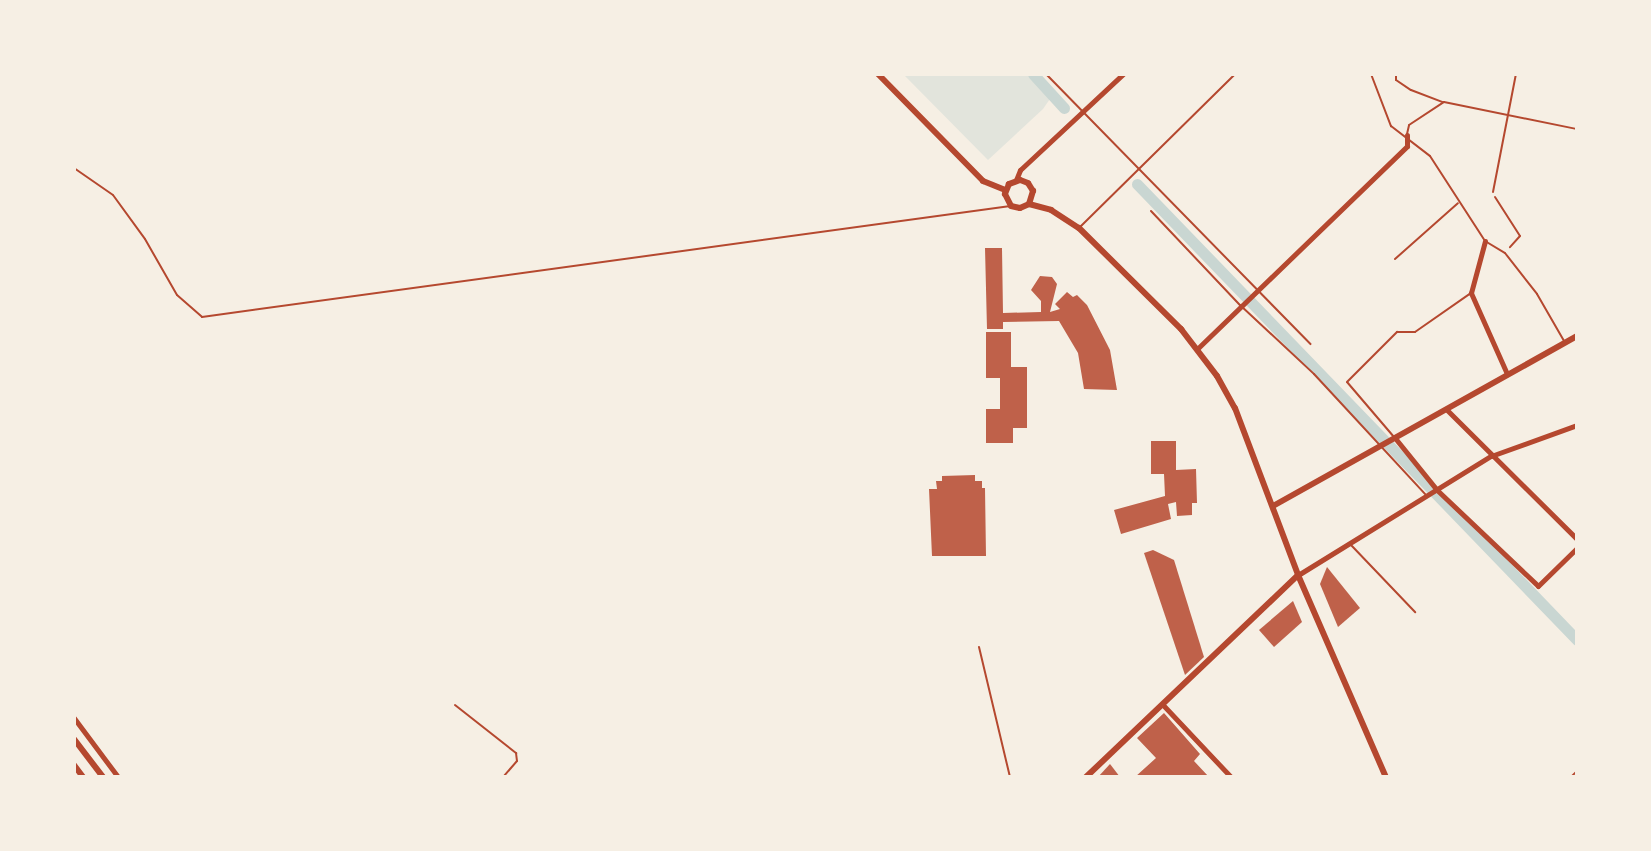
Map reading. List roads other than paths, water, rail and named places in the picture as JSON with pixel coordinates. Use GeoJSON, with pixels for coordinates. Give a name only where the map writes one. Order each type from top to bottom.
{"type":"FeatureCollection","features":[{"type":"Feature","properties":{"kind":"street"},"geometry":{"type":"LineString","coordinates":[[878,74],[983,181],[1005,190],[1011,206],[1020,208],[1029,204],[1051,210],[1079,228],[1181,329],[1197,349],[1235,408],[1298,575],[1386,777]]}},
{"type":"Feature","properties":{"kind":"street"},"geometry":{"type":"LineString","coordinates":[[1005,190],[1016,180],[1020,170],[1123,74]]}},
{"type":"Feature","properties":{"kind":"street"},"geometry":{"type":"LineString","coordinates":[[1197,349],[1407,146],[1407,135]]}},
{"type":"Feature","properties":{"kind":"street"},"geometry":{"type":"LineString","coordinates":[[1016,180],[1031,186],[1033,196],[1029,204]]}},
{"type":"Feature","properties":{"kind":"street"},"geometry":{"type":"LineString","coordinates":[[1485,241],[1471,293],[1507,374]]}},
{"type":"Feature","properties":{"kind":"street"},"geometry":{"type":"LineString","coordinates":[[1273,506],[1577,336]]}},
{"type":"Feature","properties":{"kind":"street"},"geometry":{"type":"LineString","coordinates":[[1446,409],[1577,539]]}},
{"type":"Feature","properties":{"kind":"street"},"geometry":{"type":"LineString","coordinates":[[1086,777],[1164,706],[1298,575],[1491,456],[1577,425]]}},
{"type":"Feature","properties":{"kind":"street"},"geometry":{"type":"LineString","coordinates":[[1388,442],[1538,586],[1577,548]]}},
{"type":"Feature","properties":{"kind":"street"},"geometry":{"type":"LineString","coordinates":[[1164,706],[1231,777]]}},
{"type":"Feature","properties":{"kind":"street"},"geometry":{"type":"LineString","coordinates":[[74,718],[118,777]]}},
{"type":"Feature","properties":{"kind":"street"},"geometry":{"type":"LineString","coordinates":[[74,739],[103,777]]}},
{"type":"Feature","properties":{"kind":"street"},"geometry":{"type":"LineString","coordinates":[[74,765],[83,777]]}},
{"type":"Feature","properties":{"kind":"lane"},"geometry":{"type":"LineString","coordinates":[[1046,74],[1310,344]]}},
{"type":"Feature","properties":{"kind":"lane"},"geometry":{"type":"LineString","coordinates":[[1079,228],[1137,167],[1235,74]]}},
{"type":"Feature","properties":{"kind":"lane"},"geometry":{"type":"LineString","coordinates":[[1371,74],[1391,126],[1407,135],[1430,156],[1485,241],[1505,253],[1537,294],[1565,342]]}},
{"type":"Feature","properties":{"kind":"lane"},"geometry":{"type":"LineString","coordinates":[[1396,74],[1396,80],[1411,90],[1444,102],[1577,129]]}},
{"type":"Feature","properties":{"kind":"lane"},"geometry":{"type":"LineString","coordinates":[[1493,192],[1516,74]]}},
{"type":"Feature","properties":{"kind":"lane"},"geometry":{"type":"LineString","coordinates":[[1407,135],[1409,125],[1444,102]]}},
{"type":"Feature","properties":{"kind":"lane"},"geometry":{"type":"LineString","coordinates":[[74,168],[113,195],[145,239],[177,295],[202,317],[1011,206]]}},
{"type":"Feature","properties":{"kind":"lane"},"geometry":{"type":"LineString","coordinates":[[1395,259],[1459,202]]}},
{"type":"Feature","properties":{"kind":"lane"},"geometry":{"type":"LineString","coordinates":[[1151,211],[1240,305],[1388,442]]}},
{"type":"Feature","properties":{"kind":"lane"},"geometry":{"type":"LineString","coordinates":[[1427,496],[1347,382],[1397,332],[1415,332],[1471,293]]}},
{"type":"Feature","properties":{"kind":"lane"},"geometry":{"type":"LineString","coordinates":[[1350,544],[1415,612]]}},
{"type":"Feature","properties":{"kind":"lane"},"geometry":{"type":"LineString","coordinates":[[979,647],[1010,777]]}},
{"type":"Feature","properties":{"kind":"lane"},"geometry":{"type":"LineString","coordinates":[[455,705],[492,738],[516,753],[517,761],[503,777]]}},
{"type":"Feature","properties":{"kind":"lane"},"geometry":{"type":"LineString","coordinates":[[1571,777],[1577,771]]}},
{"type":"Feature","properties":{"kind":"waterway"},"geometry":{"type":"LineString","coordinates":[[1033,74],[1064,108]]}},
{"type":"Feature","properties":{"kind":"waterway"},"geometry":{"type":"LineString","coordinates":[[1137,184],[1577,640]]}}]}
